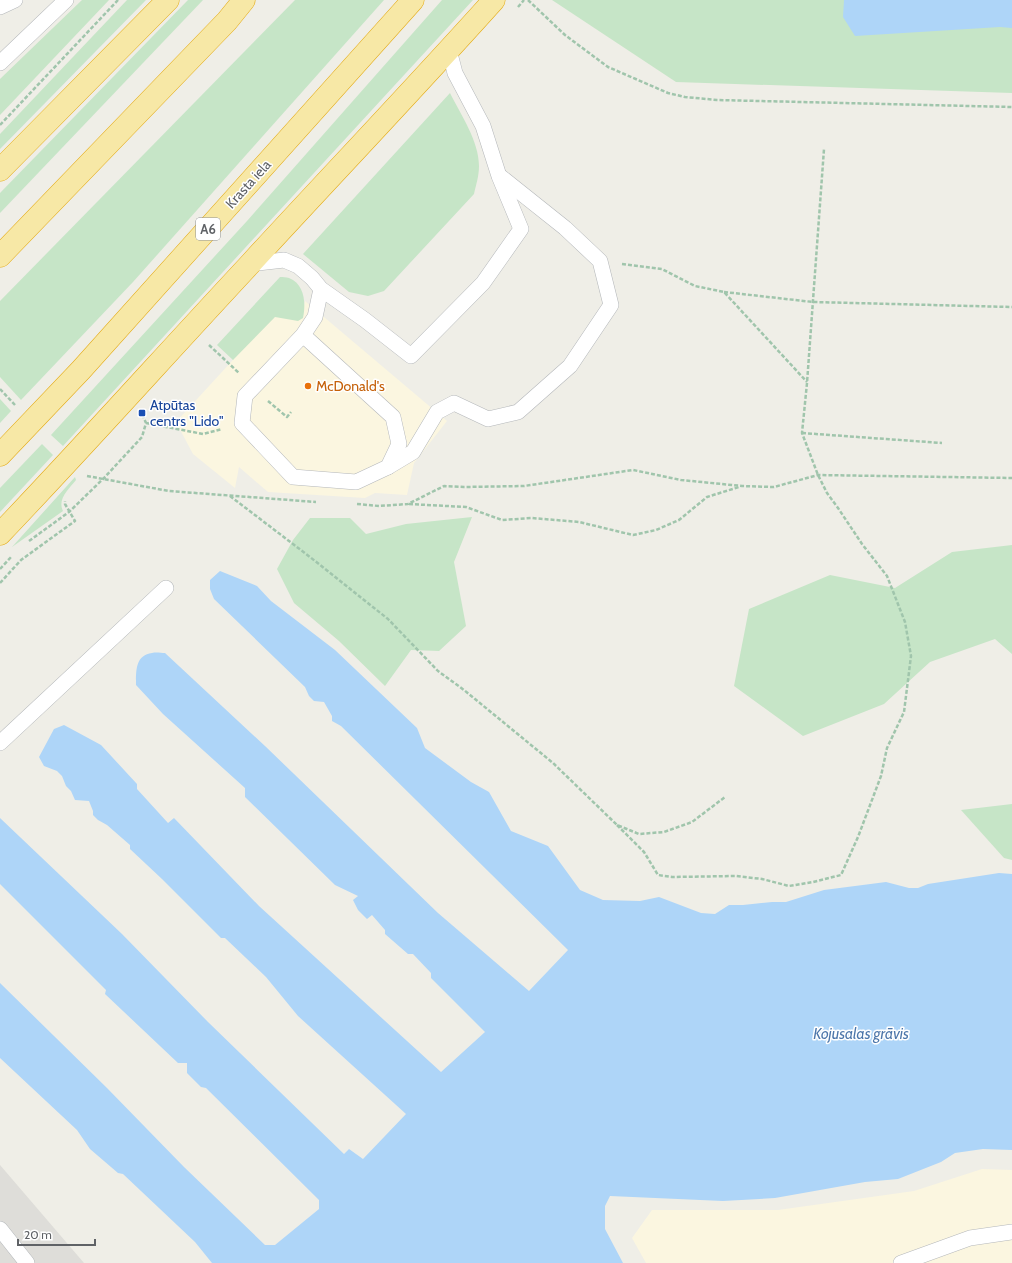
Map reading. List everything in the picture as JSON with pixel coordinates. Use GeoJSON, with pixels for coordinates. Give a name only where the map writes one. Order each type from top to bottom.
{"type":"FeatureCollection","features":[{"type":"Feature","properties":{"kind":"highway"},"geometry":{"type":"LineString","coordinates":[[0,170],[168,0]]}},
{"type":"Feature","properties":{"kind":"highway"},"geometry":{"type":"LineString","coordinates":[[0,256],[227,21],[244,0]]}},
{"type":"Feature","properties":{"kind":"highway"},"geometry":{"type":"LineString","coordinates":[[227,21],[252,0]]}},
{"type":"Feature","properties":{"kind":"highway","name":"Krasta iela"},"geometry":{"type":"LineString","coordinates":[[0,455],[86,364],[412,0]]}},
{"type":"Feature","properties":{"kind":"highway"},"geometry":{"type":"LineString","coordinates":[[0,534],[54,478],[494,0]]}},
{"type":"Feature","properties":{"kind":"lane"},"geometry":{"type":"LineString","coordinates":[[0,7],[15,0]]}},
{"type":"Feature","properties":{"kind":"lane"},"geometry":{"type":"LineString","coordinates":[[0,62],[66,0]]}},
{"type":"Feature","properties":{"kind":"lane"},"geometry":{"type":"LineString","coordinates":[[250,264],[284,260],[298,266],[312,278],[321,289],[365,320],[411,356],[483,283],[521,229],[499,176],[483,126],[455,73],[449,50]]}},
{"type":"Feature","properties":{"kind":"lane"},"geometry":{"type":"LineString","coordinates":[[321,289],[315,316],[303,335],[246,396],[242,423],[293,477],[356,482],[388,467],[413,452],[437,412],[454,403],[488,419],[518,412],[570,366],[611,305],[600,261],[565,228],[499,176]]}},
{"type":"Feature","properties":{"kind":"lane"},"geometry":{"type":"LineString","coordinates":[[303,335],[393,417],[399,444],[388,467]]}},
{"type":"Feature","properties":{"kind":"lane"},"geometry":{"type":"LineString","coordinates":[[0,743],[166,588]]}},
{"type":"Feature","properties":{"kind":"lane"},"geometry":{"type":"LineString","coordinates":[[0,1229],[27,1263]]}},
{"type":"Feature","properties":{"kind":"lane"},"geometry":{"type":"LineString","coordinates":[[901,1263],[970,1238],[1012,1232]]}},
{"type":"Feature","properties":{"kind":"path"},"geometry":{"type":"LineString","coordinates":[[0,125],[118,0]]}},
{"type":"Feature","properties":{"kind":"path"},"geometry":{"type":"LineString","coordinates":[[528,0],[565,35],[608,67],[668,92],[685,97],[717,100],[1012,107]]}},
{"type":"Feature","properties":{"kind":"path"},"geometry":{"type":"LineString","coordinates":[[230,496],[388,619],[438,671],[464,690],[553,763],[644,852],[658,875],[672,877],[736,876],[762,879],[789,886],[814,882],[842,874],[881,776],[887,748],[904,712],[911,656],[905,622],[887,576],[862,544],[827,493],[818,475],[802,434],[824,149]]}},
{"type":"Feature","properties":{"kind":"path"},"geometry":{"type":"LineString","coordinates":[[600,261],[662,269],[695,286],[724,292],[813,302],[1012,307]]}},
{"type":"Feature","properties":{"kind":"path"},"geometry":{"type":"LineString","coordinates":[[724,292],[807,382]]}},
{"type":"Feature","properties":{"kind":"path"},"geometry":{"type":"LineString","coordinates":[[0,389],[15,406]]}},
{"type":"Feature","properties":{"kind":"path"},"geometry":{"type":"LineString","coordinates":[[28,542],[69,512],[104,478],[142,437],[146,423],[142,414]]}},
{"type":"Feature","properties":{"kind":"path"},"geometry":{"type":"LineString","coordinates":[[146,423],[203,434],[242,423]]}},
{"type":"Feature","properties":{"kind":"path"},"geometry":{"type":"LineString","coordinates":[[802,434],[942,443]]}},
{"type":"Feature","properties":{"kind":"path"},"geometry":{"type":"LineString","coordinates":[[90,470],[84,475],[169,491],[318,502]]}},
{"type":"Feature","properties":{"kind":"path"},"geometry":{"type":"LineString","coordinates":[[408,504],[444,486],[524,486],[633,470],[681,480],[742,486],[774,487],[818,475],[1012,478]]}},
{"type":"Feature","properties":{"kind":"path"},"geometry":{"type":"LineString","coordinates":[[356,504],[379,506],[408,504],[466,507],[502,520],[532,518],[579,522],[633,535],[656,530],[679,520],[706,497],[742,486]]}},
{"type":"Feature","properties":{"kind":"path"},"geometry":{"type":"LineString","coordinates":[[0,583],[21,560],[75,521],[65,504],[66,498]]}},
{"type":"Feature","properties":{"kind":"path"},"geometry":{"type":"LineString","coordinates":[[0,569],[14,554]]}},
{"type":"Feature","properties":{"kind":"path"},"geometry":{"type":"LineString","coordinates":[[617,825],[639,834],[664,832],[692,822],[725,797]]}},
{"type":"Feature","properties":{"kind":"shaded area"},"geometry":{"type":"Polygon","coordinates":[[[305,301],[447,421],[414,463],[407,495],[375,493],[365,498],[268,492],[239,467],[235,488],[193,454],[176,422],[274,315],[301,319],[305,301]]]}},
{"type":"Feature","properties":{"kind":"shaded area"},"geometry":{"type":"Polygon","coordinates":[[[0,1165],[84,1263],[0,1263],[0,1165]]]}},
{"type":"Feature","properties":{"kind":"shaded area"},"geometry":{"type":"Polygon","coordinates":[[[982,1169],[1012,1170],[1012,1263],[646,1263],[632,1238],[652,1210],[778,1210],[914,1191],[982,1169]]]}},
{"type":"Feature","properties":{"kind":"green space"},"geometry":{"type":"Polygon","coordinates":[[[82,0],[109,0],[0,115],[0,79],[82,0]]]}},
{"type":"Feature","properties":{"kind":"green space"},"geometry":{"type":"Polygon","coordinates":[[[127,0],[146,0],[0,149],[0,134],[127,0]]]}},
{"type":"Feature","properties":{"kind":"green space"},"geometry":{"type":"Polygon","coordinates":[[[188,0],[203,0],[0,213],[0,193],[188,0]]]}},
{"type":"Feature","properties":{"kind":"green space"},"geometry":{"type":"Polygon","coordinates":[[[295,0],[384,0],[133,282],[21,400],[0,377],[0,301],[295,0]]]}},
{"type":"Feature","properties":{"kind":"green space"},"geometry":{"type":"Polygon","coordinates":[[[442,0],[473,0],[63,446],[51,435],[247,221],[442,0]]]}},
{"type":"Feature","properties":{"kind":"green space"},"geometry":{"type":"Polygon","coordinates":[[[552,0],[1012,0],[1012,93],[676,82],[552,0]]]}},
{"type":"Feature","properties":{"kind":"green space"},"geometry":{"type":"Polygon","coordinates":[[[450,93],[469,128],[476,147],[479,170],[474,194],[384,291],[368,296],[349,292],[303,254],[450,93]]]}},
{"type":"Feature","properties":{"kind":"green space"},"geometry":{"type":"Polygon","coordinates":[[[280,277],[288,278],[294,281],[301,290],[304,301],[303,318],[298,321],[275,317],[233,360],[217,345],[280,277]]]}},
{"type":"Feature","properties":{"kind":"green space"},"geometry":{"type":"Polygon","coordinates":[[[0,399],[11,411],[0,423],[0,399]]]}},
{"type":"Feature","properties":{"kind":"green space"},"geometry":{"type":"Polygon","coordinates":[[[42,444],[53,455],[0,512],[0,488],[42,444]]]}},
{"type":"Feature","properties":{"kind":"green space"},"geometry":{"type":"Polygon","coordinates":[[[75,477],[76,480],[63,498],[63,511],[12,547],[75,477]]]}},
{"type":"Feature","properties":{"kind":"green space"},"geometry":{"type":"Polygon","coordinates":[[[472,517],[454,562],[466,626],[439,651],[411,650],[385,686],[339,641],[294,603],[277,569],[293,540],[310,518],[350,518],[366,534],[406,524],[472,517]]]}},
{"type":"Feature","properties":{"kind":"green space"},"geometry":{"type":"Polygon","coordinates":[[[1012,545],[1012,654],[995,639],[930,662],[884,704],[803,736],[734,686],[749,609],[830,575],[895,588],[952,552],[1012,545]]]}},
{"type":"Feature","properties":{"kind":"green space"},"geometry":{"type":"Polygon","coordinates":[[[1012,804],[1012,860],[1004,858],[961,810],[1012,804]]]}},
{"type":"Feature","properties":{"kind":"water"},"geometry":{"type":"Polygon","coordinates":[[[844,0],[1012,0],[1012,28],[1000,27],[855,36],[843,17],[844,0]]]}},
{"type":"Feature","properties":{"kind":"water","name":"Kojusalas grāvis"},"geometry":{"type":"Polygon","coordinates":[[[220,571],[257,586],[271,601],[335,650],[417,728],[425,748],[471,782],[489,792],[511,831],[548,846],[580,890],[603,900],[640,901],[659,897],[701,913],[715,914],[729,905],[786,902],[824,890],[886,882],[909,888],[918,888],[928,884],[999,873],[1012,874],[1012,1150],[983,1149],[955,1153],[941,1162],[898,1179],[865,1182],[775,1198],[723,1201],[610,1196],[605,1206],[605,1229],[623,1263],[212,1263],[195,1242],[123,1174],[118,1173],[90,1149],[77,1130],[0,1058],[0,983],[107,1088],[184,1167],[265,1245],[275,1245],[319,1209],[319,1200],[206,1088],[201,1087],[187,1073],[187,1063],[178,1063],[105,994],[106,990],[0,884],[0,818],[122,934],[208,1022],[344,1154],[349,1149],[363,1159],[406,1114],[298,1016],[266,977],[225,938],[221,938],[130,849],[130,845],[107,825],[98,820],[93,815],[89,801],[75,800],[71,791],[66,786],[62,776],[57,771],[44,766],[39,757],[54,729],[64,725],[101,745],[137,784],[137,789],[168,823],[174,818],[259,906],[441,1072],[485,1032],[431,978],[431,973],[413,954],[408,954],[385,934],[385,930],[372,915],[367,919],[358,910],[353,900],[358,896],[335,885],[245,797],[245,788],[163,714],[136,685],[138,665],[142,657],[146,654],[165,653],[265,746],[438,913],[529,991],[568,950],[341,726],[332,721],[332,716],[324,702],[314,701],[309,696],[305,687],[214,599],[210,589],[210,580],[220,571]]]}},
{"type":"Feature","properties":{"kind":"place","name":"McDonald's"},"geometry":{"type":"Point","coordinates":[308,386]}},
{"type":"Feature","properties":{"kind":"place","name":"Atpūtas centrs \"Lido\""},"geometry":{"type":"Point","coordinates":[142,413]}}]}
